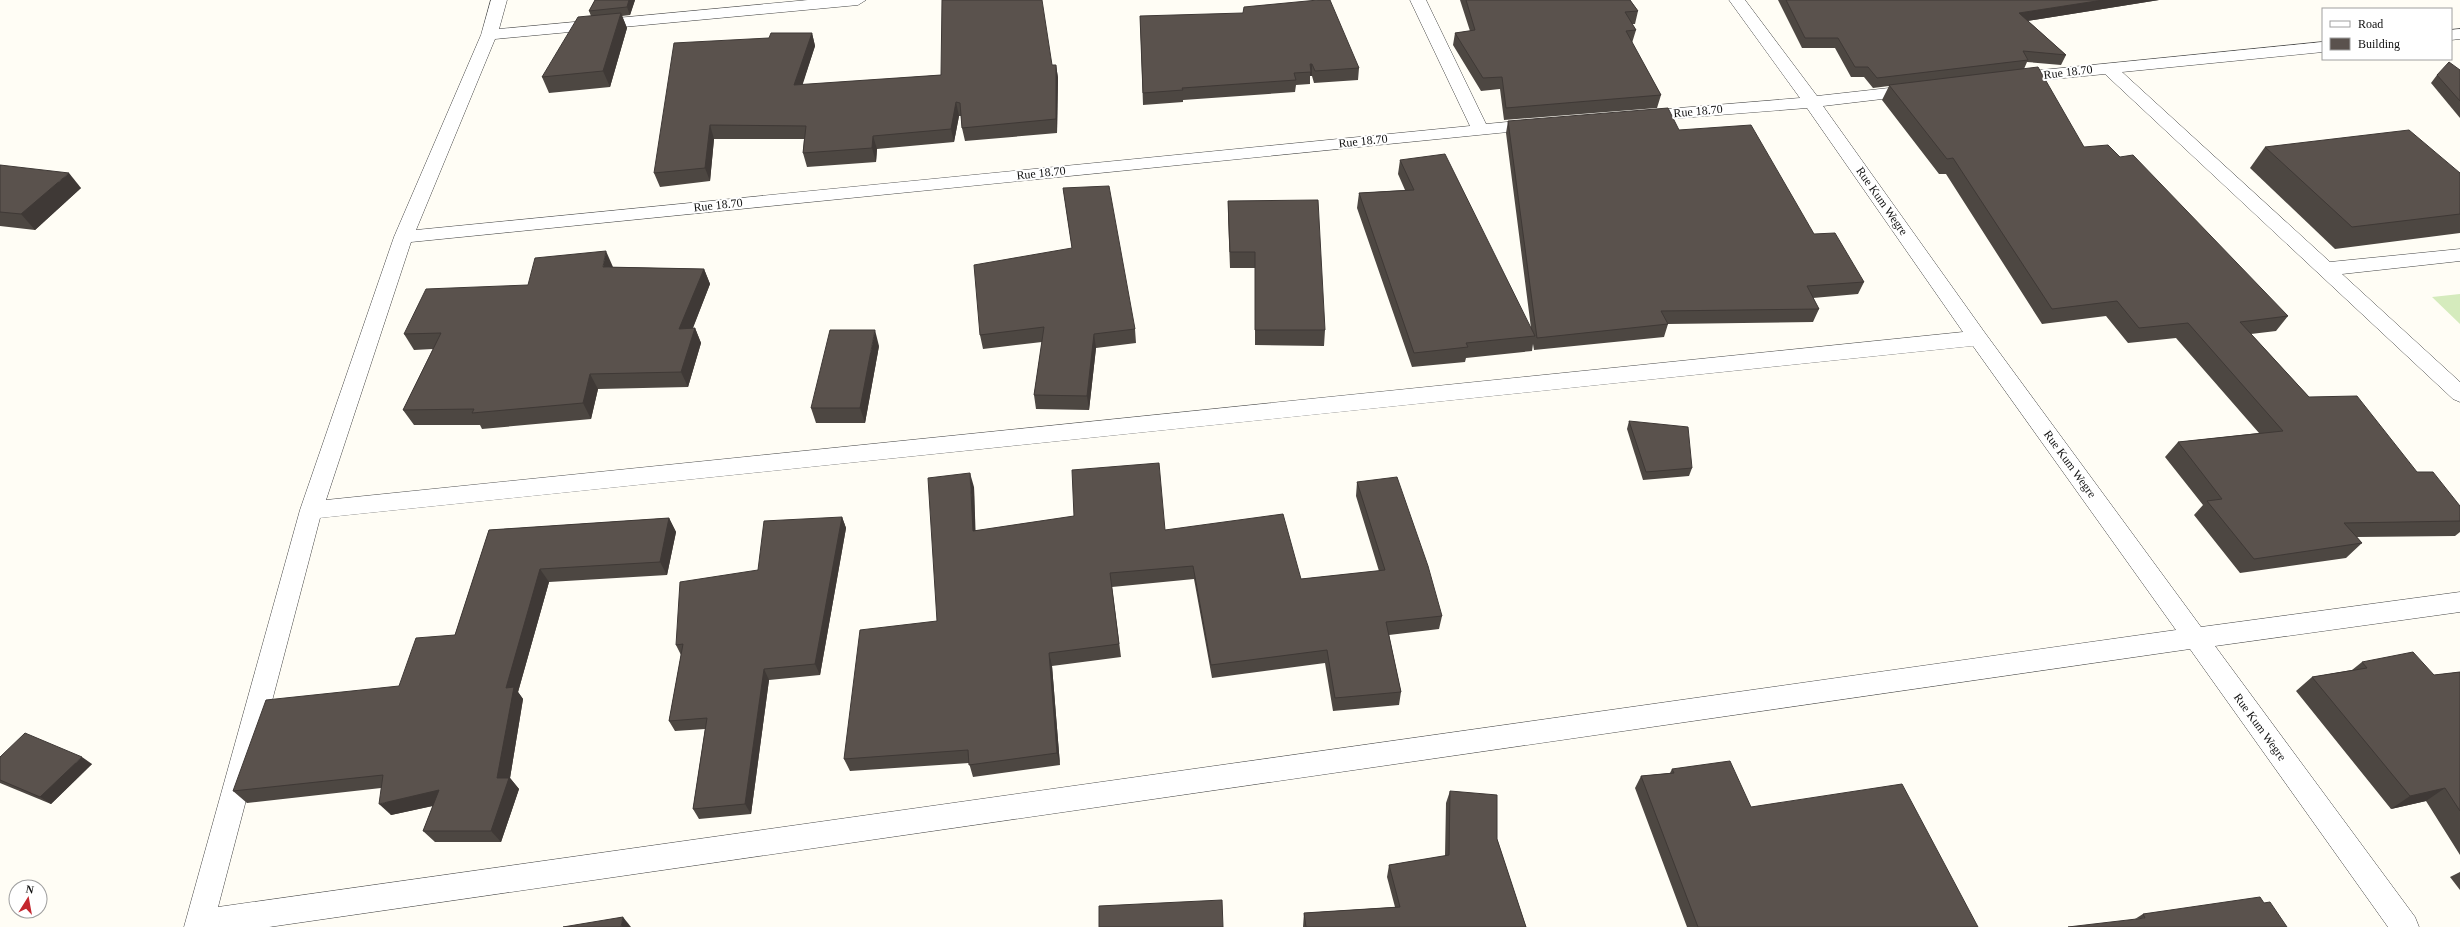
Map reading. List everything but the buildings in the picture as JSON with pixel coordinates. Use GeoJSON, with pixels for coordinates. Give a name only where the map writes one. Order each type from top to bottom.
{"type":"FeatureCollection","features":[{"type":"Feature","properties":{"kind":"street"},"geometry":{"type":"LineString","coordinates":[[499,0],[489,35],[403,237],[311,510],[199,925],[2196,638],[2460,602]]}},
{"type":"Feature","properties":{"kind":"street"},"geometry":{"type":"LineString","coordinates":[[489,35],[806,2],[858,0]]}},
{"type":"Feature","properties":{"kind":"street"},"geometry":{"type":"LineString","coordinates":[[1418,0],[1480,129]]}},
{"type":"Feature","properties":{"kind":"street","name":"Rue Kum Wegre"},"geometry":{"type":"LineString","coordinates":[[1737,0],[1812,102],[1978,338],[2405,927]]}},
{"type":"Feature","properties":{"kind":"street","name":"Rue 18.70"},"geometry":{"type":"LineString","coordinates":[[1998,80],[2107,67],[2322,47]]}},
{"type":"Feature","properties":{"kind":"street"},"geometry":{"type":"LineString","coordinates":[[2107,67],[2460,394]]}},
{"type":"Feature","properties":{"kind":"street","name":"Rue 18.70"},"geometry":{"type":"LineString","coordinates":[[1623,118],[1812,102],[1936,87]]}},
{"type":"Feature","properties":{"kind":"street","name":"Rue 18.70"},"geometry":{"type":"LineString","coordinates":[[403,237],[1552,123]]}},
{"type":"Feature","properties":{"kind":"street"},"geometry":{"type":"LineString","coordinates":[[2326,269],[2460,255]]}},
{"type":"Feature","properties":{"kind":"street"},"geometry":{"type":"LineString","coordinates":[[311,510],[1978,338]]}},
{"type":"Feature","properties":{"kind":"green space"},"geometry":{"type":"Polygon","coordinates":[[[2460,294],[2460,324],[2432,297],[2460,294]]]}}]}
